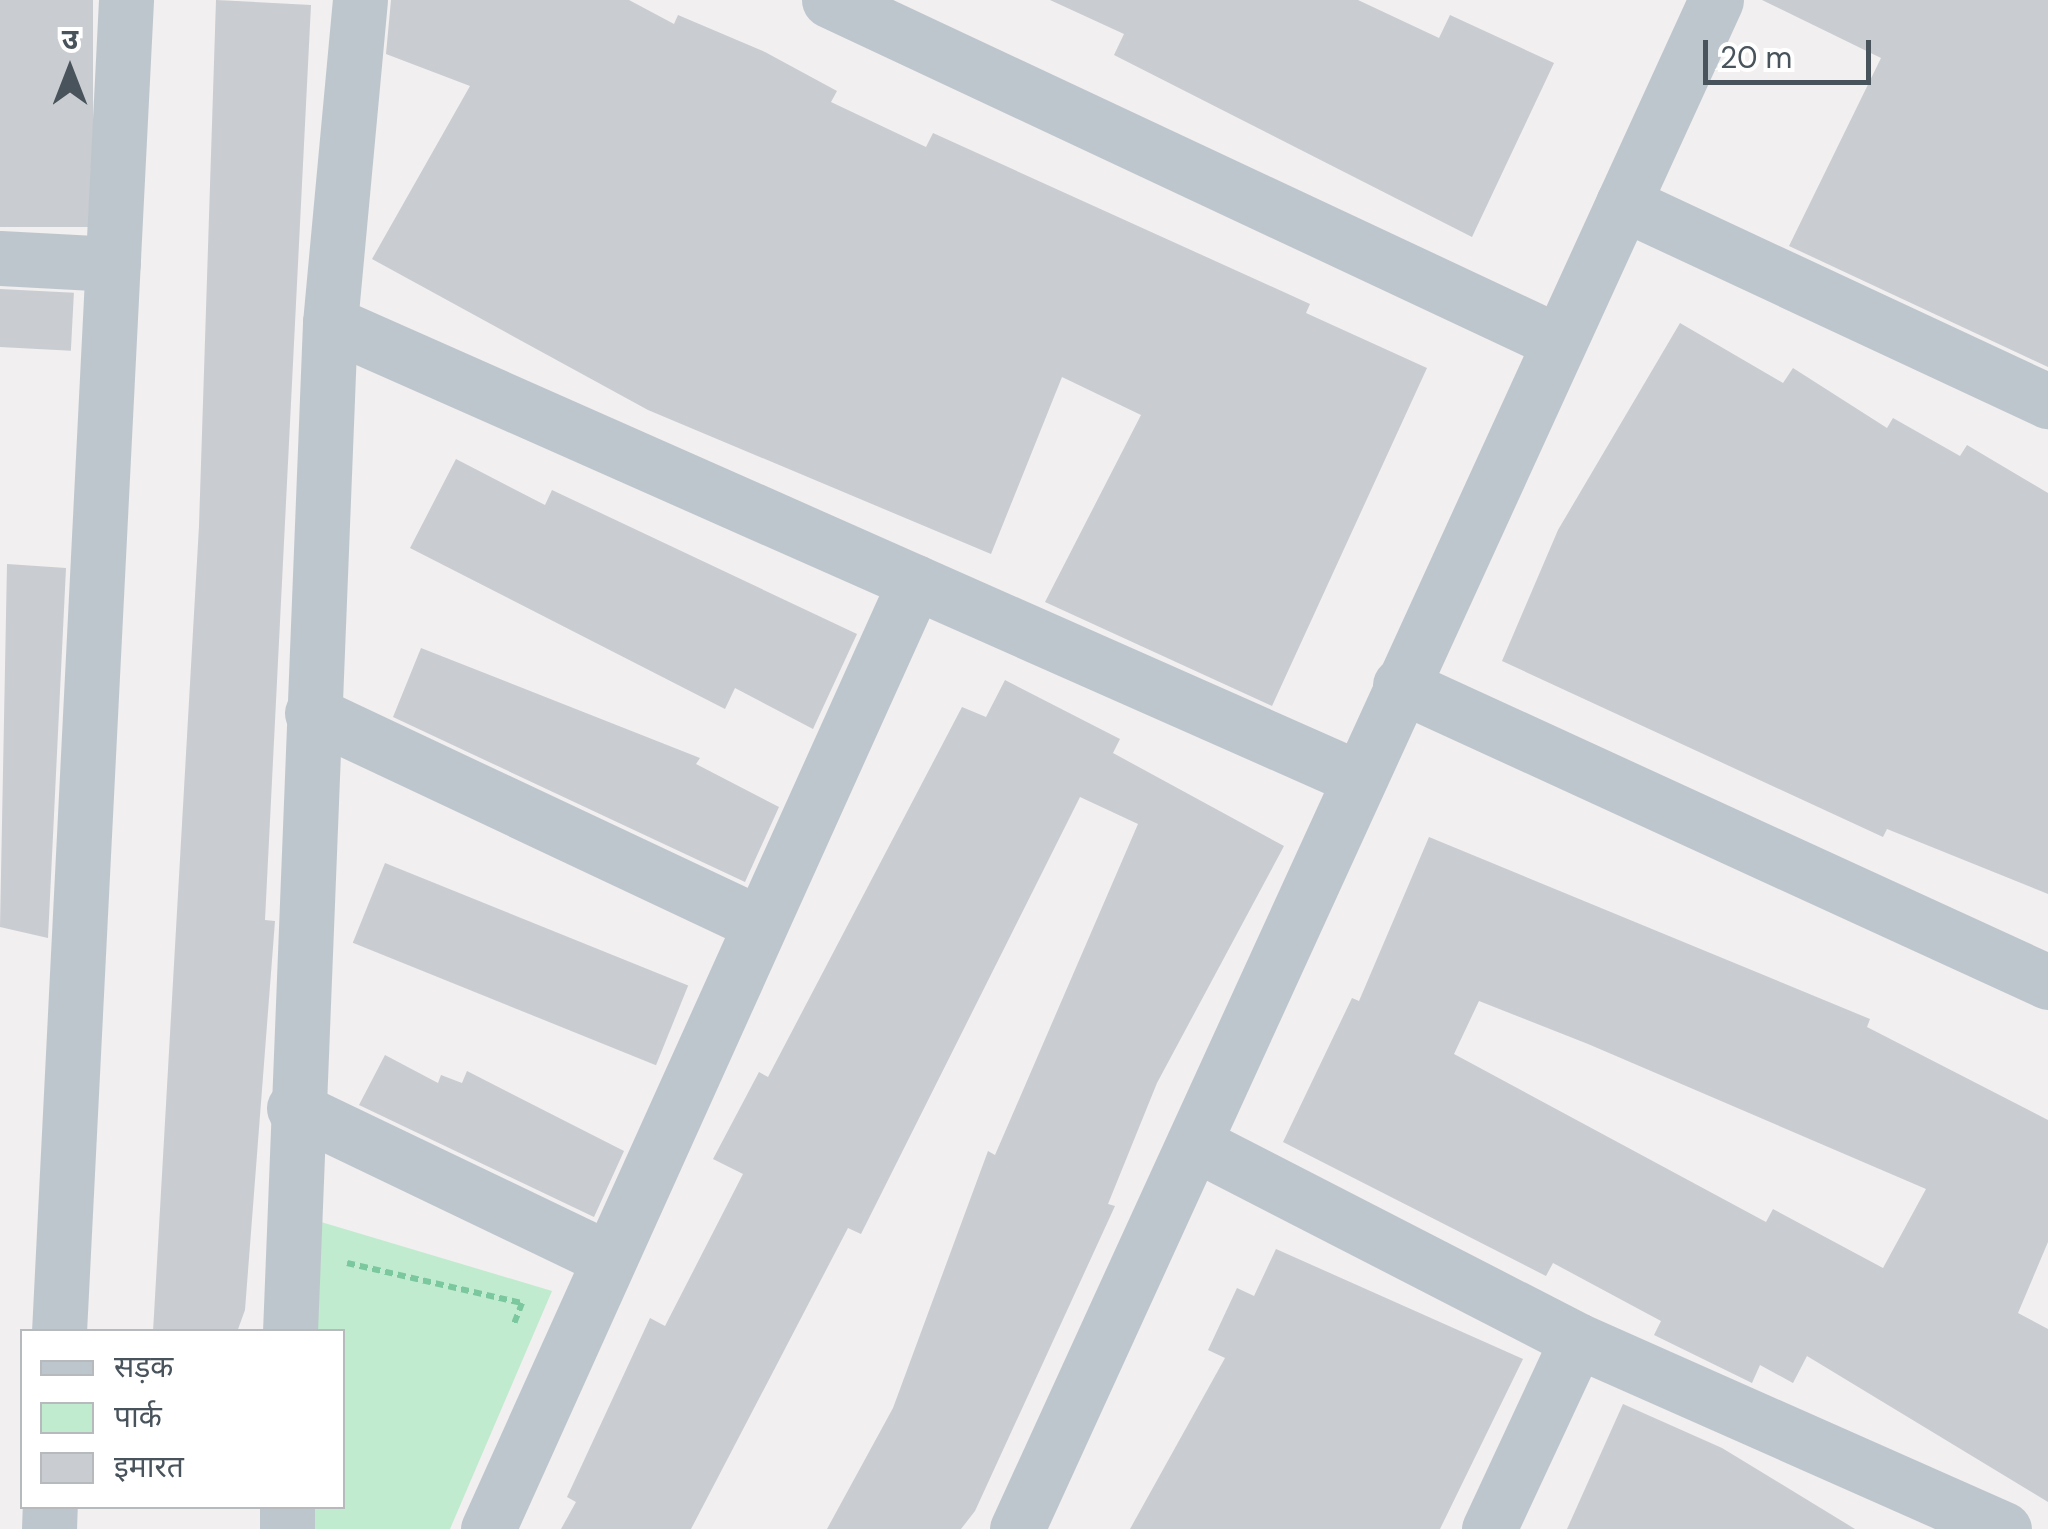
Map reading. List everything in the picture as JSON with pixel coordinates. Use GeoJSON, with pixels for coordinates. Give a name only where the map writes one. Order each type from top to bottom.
{"type":"FeatureCollection","features":[{"type":"Feature","properties":{"kind":"street"},"geometry":{"type":"LineString","coordinates":[[58,1329],[126,0]]}},
{"type":"Feature","properties":{"kind":"street"},"geometry":{"type":"LineString","coordinates":[[290,1329],[294,1108],[330,323],[360,0]]}},
{"type":"Feature","properties":{"kind":"street"},"geometry":{"type":"LineString","coordinates":[[829,0],[1557,341]]}},
{"type":"Feature","properties":{"kind":"street"},"geometry":{"type":"LineString","coordinates":[[1017,1529],[1198,1145],[1400,685],[1716,0]]}},
{"type":"Feature","properties":{"kind":"street"},"geometry":{"type":"LineString","coordinates":[[1622,202],[2048,401]]}},
{"type":"Feature","properties":{"kind":"street"},"geometry":{"type":"LineString","coordinates":[[0,258],[113,264]]}},
{"type":"Feature","properties":{"kind":"street"},"geometry":{"type":"LineString","coordinates":[[330,323],[1358,778]]}},
{"type":"Feature","properties":{"kind":"street"},"geometry":{"type":"LineString","coordinates":[[488,1529],[915,582]]}},
{"type":"Feature","properties":{"kind":"street"},"geometry":{"type":"LineString","coordinates":[[1400,685],[2048,982]]}},
{"type":"Feature","properties":{"kind":"street"},"geometry":{"type":"LineString","coordinates":[[312,713],[760,924]]}},
{"type":"Feature","properties":{"kind":"street"},"geometry":{"type":"LineString","coordinates":[[294,1108],[608,1258]]}},
{"type":"Feature","properties":{"kind":"street"},"geometry":{"type":"LineString","coordinates":[[1198,1145],[1577,1340],[1926,1513],[2004,1529]]}},
{"type":"Feature","properties":{"kind":"street"},"geometry":{"type":"LineString","coordinates":[[1489,1529],[1577,1340]]}},
{"type":"Feature","properties":{"kind":"path"},"geometry":{"type":"LineString","coordinates":[[325,1258],[522,1303],[508,1338]]}},
{"type":"Feature","properties":{"kind":"green space"},"geometry":{"type":"Polygon","coordinates":[[[311,1219],[552,1291],[450,1529],[307,1529],[307,1509],[345,1509],[345,1329],[309,1329],[311,1219]]]}},
{"type":"Feature","properties":{"kind":"building"},"geometry":{"type":"Polygon","coordinates":[[[0,0],[93,0],[93,227],[0,227],[0,0]]]}},
{"type":"Feature","properties":{"kind":"building"},"geometry":{"type":"Polygon","coordinates":[[[216,0],[311,5],[265,920],[275,921],[245,1310],[238,1329],[153,1329],[199,526],[216,0]]]}},
{"type":"Feature","properties":{"kind":"building"},"geometry":{"type":"Polygon","coordinates":[[[391,0],[629,0],[674,24],[678,15],[765,52],[837,91],[831,102],[926,147],[933,133],[1310,304],[1306,313],[1427,368],[1272,706],[1045,602],[1141,415],[1062,377],[991,554],[648,410],[372,259],[470,86],[386,54],[391,0]]]}},
{"type":"Feature","properties":{"kind":"building"},"geometry":{"type":"Polygon","coordinates":[[[1050,0],[1358,0],[1439,38],[1450,15],[1554,63],[1472,237],[1114,55],[1124,34],[1050,0]]]}},
{"type":"Feature","properties":{"kind":"building"},"geometry":{"type":"Polygon","coordinates":[[[1762,0],[2048,0],[2048,367],[1789,246],[1881,58],[1762,0]]]}},
{"type":"Feature","properties":{"kind":"building"},"geometry":{"type":"Polygon","coordinates":[[[0,289],[74,293],[71,351],[0,347],[0,289]]]}},
{"type":"Feature","properties":{"kind":"building"},"geometry":{"type":"Polygon","coordinates":[[[1680,323],[1783,383],[1793,368],[1887,428],[1893,418],[1960,456],[1967,445],[2048,493],[2048,894],[1887,829],[1883,837],[1502,661],[1558,530],[1680,323]]]}},
{"type":"Feature","properties":{"kind":"building"},"geometry":{"type":"Polygon","coordinates":[[[456,459],[545,505],[552,490],[857,634],[813,729],[735,688],[725,709],[410,548],[456,459]]]}},
{"type":"Feature","properties":{"kind":"building"},"geometry":{"type":"Polygon","coordinates":[[[7,564],[66,568],[48,938],[0,927],[7,564]]]}},
{"type":"Feature","properties":{"kind":"building"},"geometry":{"type":"Polygon","coordinates":[[[421,648],[700,758],[696,764],[779,807],[745,882],[393,717],[421,648]]]}},
{"type":"Feature","properties":{"kind":"building"},"geometry":{"type":"Polygon","coordinates":[[[1005,680],[1120,739],[1113,753],[1284,846],[1157,1083],[1108,1204],[1115,1206],[975,1511],[961,1529],[827,1529],[893,1408],[988,1151],[995,1155],[1138,824],[1080,797],[861,1234],[848,1228],[691,1529],[561,1529],[576,1502],[567,1497],[650,1318],[665,1326],[743,1174],[713,1159],[759,1072],[768,1077],[962,707],[986,717],[1005,680]]]}},
{"type":"Feature","properties":{"kind":"building"},"geometry":{"type":"Polygon","coordinates":[[[1429,837],[1870,1019],[1867,1027],[2048,1120],[2048,1242],[2018,1313],[2048,1329],[2048,1502],[1807,1356],[1793,1383],[1760,1365],[1752,1383],[1654,1335],[1661,1321],[1553,1263],[1546,1276],[1283,1142],[1352,998],[1359,1001],[1429,837]],[[1479,1001],[1454,1054],[1766,1222],[1773,1209],[1883,1268],[1926,1189],[1479,1001]]]}},
{"type":"Feature","properties":{"kind":"building"},"geometry":{"type":"Polygon","coordinates":[[[385,863],[688,985],[656,1065],[353,943],[385,863]]]}},
{"type":"Feature","properties":{"kind":"building"},"geometry":{"type":"Polygon","coordinates":[[[385,1055],[438,1083],[441,1075],[462,1083],[467,1071],[624,1151],[594,1217],[359,1105],[385,1055]]]}},
{"type":"Feature","properties":{"kind":"building"},"geometry":{"type":"Polygon","coordinates":[[[1276,1249],[1523,1359],[1440,1529],[1130,1529],[1225,1358],[1208,1350],[1237,1288],[1254,1296],[1276,1249]]]}},
{"type":"Feature","properties":{"kind":"building"},"geometry":{"type":"Polygon","coordinates":[[[1623,1404],[1722,1448],[1855,1529],[1567,1529],[1623,1404]]]}}]}
